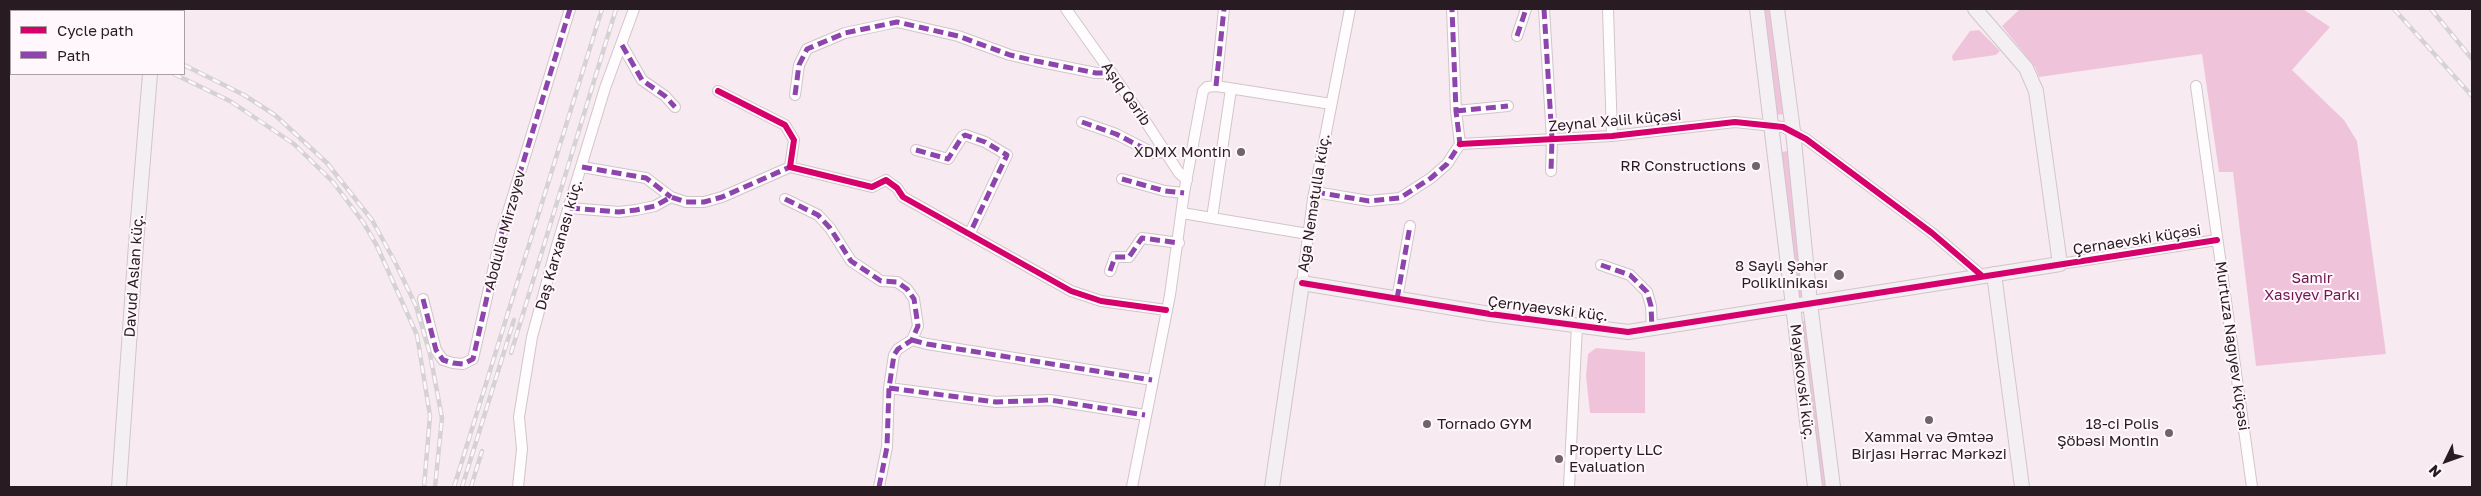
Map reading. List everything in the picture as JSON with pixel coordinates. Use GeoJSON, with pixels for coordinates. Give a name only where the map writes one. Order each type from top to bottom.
{"type":"FeatureCollection","features":[{"type":"Feature","properties":{"kind":"street","name":"Abdulla Mirzəyev"},"geometry":{"type":"LineString","coordinates":[[423,299],[436,350],[443,360],[453,364],[463,364],[473,359],[501,235],[570,9]]}},
{"type":"Feature","properties":{"kind":"street","name":"Daş Karxanası küç."},"geometry":{"type":"LineString","coordinates":[[518,487],[522,449],[519,417],[531,344],[605,88],[634,9]]}},
{"type":"Feature","properties":{"kind":"street","name":"Aşıq Qərib"},"geometry":{"type":"LineString","coordinates":[[1066,9],[1166,152],[1178,173],[1187,180]]}},
{"type":"Feature","properties":{"kind":"street"},"geometry":{"type":"LineString","coordinates":[[1216,86],[1224,9]]}},
{"type":"Feature","properties":{"kind":"street","name":"Ağa Nemətulla küç."},"geometry":{"type":"LineString","coordinates":[[1272,487],[1308,234],[1350,9]]}},
{"type":"Feature","properties":{"kind":"street"},"geometry":{"type":"LineString","coordinates":[[1315,192],[1380,202],[1411,193],[1447,164],[1460,144],[1456,111],[1452,9]]}},
{"type":"Feature","properties":{"kind":"street"},"geometry":{"type":"LineString","coordinates":[[1517,36],[1526,9]]}},
{"type":"Feature","properties":{"kind":"street"},"geometry":{"type":"LineString","coordinates":[[1544,9],[1552,140],[1551,171]]}},
{"type":"Feature","properties":{"kind":"street"},"geometry":{"type":"LineString","coordinates":[[1608,9],[1612,136]]}},
{"type":"Feature","properties":{"kind":"street","name":"Mayakovski küç."},"geometry":{"type":"LineString","coordinates":[[1757,9],[1772,125],[1791,306],[1815,487]]}},
{"type":"Feature","properties":{"kind":"street","name":"Mayakovski küç."},"geometry":{"type":"LineString","coordinates":[[1777,9],[1793,131],[1810,303],[1833,487]]}},
{"type":"Feature","properties":{"kind":"street"},"geometry":{"type":"LineString","coordinates":[[1975,9],[2026,68],[2036,91],[2060,264]]}},
{"type":"Feature","properties":{"kind":"street"},"geometry":{"type":"LineString","coordinates":[[795,95],[799,65],[807,50],[844,33],[897,22],[958,36],[1010,55],[1096,73],[1112,73]]}},
{"type":"Feature","properties":{"kind":"street"},"geometry":{"type":"LineString","coordinates":[[622,45],[642,80],[665,96],[675,106]]}},
{"type":"Feature","properties":{"kind":"street","name":"Davud Aslan küç."},"geometry":{"type":"LineString","coordinates":[[118,484],[150,75]]}},
{"type":"Feature","properties":{"kind":"street"},"geometry":{"type":"LineString","coordinates":[[1132,487],[1179,243],[1184,193],[1202,95],[1207,87],[1216,86],[1331,104]]}},
{"type":"Feature","properties":{"kind":"street","name":"Murtuza Nağıyev küçəsi"},"geometry":{"type":"LineString","coordinates":[[2196,86],[2252,487]]}},
{"type":"Feature","properties":{"kind":"street"},"geometry":{"type":"LineString","coordinates":[[1212,218],[1231,89]]}},
{"type":"Feature","properties":{"kind":"street"},"geometry":{"type":"LineString","coordinates":[[718,91],[785,125],[794,140],[790,168]]}},
{"type":"Feature","properties":{"kind":"street"},"geometry":{"type":"LineString","coordinates":[[1456,111],[1508,106]]}},
{"type":"Feature","properties":{"kind":"street"},"geometry":{"type":"LineString","coordinates":[[1082,122],[1116,134],[1153,153],[1166,152]]}},
{"type":"Feature","properties":{"kind":"street","name":"Zeynal Xəlil küçəsi"},"geometry":{"type":"LineString","coordinates":[[1460,144],[1612,136],[1735,122],[1772,125],[1793,131]]}},
{"type":"Feature","properties":{"kind":"street"},"geometry":{"type":"LineString","coordinates":[[1793,131],[1988,275],[2022,487]]}},
{"type":"Feature","properties":{"kind":"street"},"geometry":{"type":"LineString","coordinates":[[916,150],[948,159],[965,135],[1004,151],[1007,155],[970,233]]}},
{"type":"Feature","properties":{"kind":"street"},"geometry":{"type":"LineString","coordinates":[[582,167],[646,178],[671,197],[686,202],[704,202],[722,197],[738,188],[790,168],[872,187],[886,180],[897,188],[903,197],[1071,291],[1101,301],[1166,310]]}},
{"type":"Feature","properties":{"kind":"street"},"geometry":{"type":"LineString","coordinates":[[1122,179],[1164,191],[1184,193]]}},
{"type":"Feature","properties":{"kind":"street"},"geometry":{"type":"LineString","coordinates":[[570,208],[628,211],[655,206],[671,197]]}},
{"type":"Feature","properties":{"kind":"street"},"geometry":{"type":"LineString","coordinates":[[785,199],[818,215],[830,228],[851,261],[860,268],[882,281],[897,282],[907,289],[914,299],[918,326],[912,340],[894,354],[886,447],[879,487]]}},
{"type":"Feature","properties":{"kind":"street"},"geometry":{"type":"LineString","coordinates":[[1182,213],[1308,234]]}},
{"type":"Feature","properties":{"kind":"street"},"geometry":{"type":"LineString","coordinates":[[1397,299],[1410,226]]}},
{"type":"Feature","properties":{"kind":"street"},"geometry":{"type":"LineString","coordinates":[[1110,271],[1115,258],[1128,257],[1142,238],[1179,243]]}},
{"type":"Feature","properties":{"kind":"street","name":"Çernaevski küçəsi"},"geometry":{"type":"LineString","coordinates":[[2060,264],[2217,240]]}},
{"type":"Feature","properties":{"kind":"street","name":"Çernyaevski küç."},"geometry":{"type":"LineString","coordinates":[[1302,283],[1397,299],[1628,332],[2060,264]]}},
{"type":"Feature","properties":{"kind":"street"},"geometry":{"type":"LineString","coordinates":[[1601,265],[1630,275],[1647,292],[1651,306],[1652,329]]}},
{"type":"Feature","properties":{"kind":"street"},"geometry":{"type":"LineString","coordinates":[[1569,487],[1577,326]]}},
{"type":"Feature","properties":{"kind":"street"},"geometry":{"type":"LineString","coordinates":[[912,340],[1152,380]]}},
{"type":"Feature","properties":{"kind":"street"},"geometry":{"type":"LineString","coordinates":[[890,388],[996,402],[1050,400],[1145,415]]}},
{"type":"Feature","properties":{"kind":"green space"},"geometry":{"type":"Polygon","coordinates":[[[1763,9],[1772,9],[1785,114],[1776,115],[1763,9]]]}},
{"type":"Feature","properties":{"kind":"green space","name":"Samir Xasıyev Parkı"},"geometry":{"type":"Polygon","coordinates":[[[2020,9],[2303,9],[2330,27],[2292,70],[2344,120],[2357,141],[2386,354],[2256,366],[2233,172],[2219,172],[2202,54],[2039,77],[2035,67],[2002,26],[2020,9]]]}},
{"type":"Feature","properties":{"kind":"green space"},"geometry":{"type":"Polygon","coordinates":[[[1979,30],[2000,51],[1996,55],[1953,61],[1952,56],[1970,31],[1979,30]]]}},
{"type":"Feature","properties":{"kind":"green space"},"geometry":{"type":"Polygon","coordinates":[[[1789,151],[1805,301],[1796,302],[1780,152],[1789,151]]]}},
{"type":"Feature","properties":{"kind":"green space"},"geometry":{"type":"Polygon","coordinates":[[[1809,320],[1828,487],[1819,487],[1800,322],[1809,320]]]}},
{"type":"Feature","properties":{"kind":"green space"},"geometry":{"type":"Polygon","coordinates":[[[1596,348],[1645,352],[1645,413],[1590,413],[1586,376],[1588,354],[1596,348]]]}},
{"type":"Feature","properties":{"kind":"railway"},"geometry":{"type":"LineString","coordinates":[[454,487],[602,9]]}},
{"type":"Feature","properties":{"kind":"railway"},"geometry":{"type":"LineString","coordinates":[[511,353],[616,9]]}},
{"type":"Feature","properties":{"kind":"railway"},"geometry":{"type":"LineString","coordinates":[[2394,9],[2472,96]]}},
{"type":"Feature","properties":{"kind":"railway"},"geometry":{"type":"LineString","coordinates":[[2431,9],[2472,59]]}},
{"type":"Feature","properties":{"kind":"railway"},"geometry":{"type":"LineString","coordinates":[[185,66],[244,95],[275,115],[327,163],[372,220],[416,306],[430,354],[442,418],[435,487]]}},
{"type":"Feature","properties":{"kind":"railway"},"geometry":{"type":"LineString","coordinates":[[176,75],[230,101],[294,144],[333,182],[363,222],[376,244],[417,335],[430,416],[424,487]]}},
{"type":"Feature","properties":{"kind":"railway"},"geometry":{"type":"LineString","coordinates":[[462,487],[514,320]]}},
{"type":"Feature","properties":{"kind":"railway"},"geometry":{"type":"LineString","coordinates":[[471,487],[482,451]]}},
{"type":"Feature","properties":{"kind":"marked path"},"geometry":{"type":"LineString","coordinates":[[423,299],[436,350],[443,360],[463,364],[473,359],[501,235],[570,9]]}},
{"type":"Feature","properties":{"kind":"marked path"},"geometry":{"type":"LineString","coordinates":[[1216,86],[1224,9]]}},
{"type":"Feature","properties":{"kind":"marked path"},"geometry":{"type":"LineString","coordinates":[[1315,192],[1369,201],[1400,198],[1431,178],[1447,164],[1460,144],[1456,111],[1452,9]]}},
{"type":"Feature","properties":{"kind":"marked path"},"geometry":{"type":"LineString","coordinates":[[1517,36],[1526,9]]}},
{"type":"Feature","properties":{"kind":"marked path"},"geometry":{"type":"LineString","coordinates":[[1544,9],[1552,139],[1551,171]]}},
{"type":"Feature","properties":{"kind":"marked path"},"geometry":{"type":"LineString","coordinates":[[795,95],[799,65],[807,49],[845,33],[897,22],[958,36],[1010,55],[1096,73],[1112,73]]}},
{"type":"Feature","properties":{"kind":"marked path"},"geometry":{"type":"LineString","coordinates":[[622,45],[642,80],[665,96],[675,107]]}},
{"type":"Feature","properties":{"kind":"marked path"},"geometry":{"type":"LineString","coordinates":[[1456,111],[1508,106]]}},
{"type":"Feature","properties":{"kind":"marked path"},"geometry":{"type":"LineString","coordinates":[[1082,122],[1116,134],[1153,153],[1165,152]]}},
{"type":"Feature","properties":{"kind":"marked path"},"geometry":{"type":"LineString","coordinates":[[916,150],[948,159],[965,135],[985,142],[1007,155],[970,233]]}},
{"type":"Feature","properties":{"kind":"marked path"},"geometry":{"type":"LineString","coordinates":[[582,167],[646,178],[671,197]]}},
{"type":"Feature","properties":{"kind":"marked path"},"geometry":{"type":"LineString","coordinates":[[570,208],[619,212],[655,206],[671,197],[686,202],[704,202],[722,197],[790,167]]}},
{"type":"Feature","properties":{"kind":"marked path"},"geometry":{"type":"LineString","coordinates":[[1122,179],[1165,191],[1184,193]]}},
{"type":"Feature","properties":{"kind":"marked path"},"geometry":{"type":"LineString","coordinates":[[785,199],[818,215],[830,228],[851,261],[881,281],[897,282],[907,289],[914,299],[918,326],[912,340],[898,349],[894,355],[889,388],[887,447],[879,487]]}},
{"type":"Feature","properties":{"kind":"marked path"},"geometry":{"type":"LineString","coordinates":[[1397,299],[1410,226]]}},
{"type":"Feature","properties":{"kind":"marked path"},"geometry":{"type":"LineString","coordinates":[[1110,271],[1115,257],[1129,257],[1142,238],[1179,243]]}},
{"type":"Feature","properties":{"kind":"marked path"},"geometry":{"type":"LineString","coordinates":[[1601,265],[1630,275],[1647,292],[1651,306],[1652,329]]}},
{"type":"Feature","properties":{"kind":"marked path"},"geometry":{"type":"LineString","coordinates":[[912,340],[1152,380]]}},
{"type":"Feature","properties":{"kind":"marked path"},"geometry":{"type":"LineString","coordinates":[[889,388],[996,402],[1050,400],[1145,415]]}},
{"type":"Feature","properties":{"kind":"cycle path"},"geometry":{"type":"LineString","coordinates":[[718,91],[785,125],[794,140],[790,167],[872,187],[886,180],[897,188],[903,197],[1071,291],[1101,301],[1166,310]]}},
{"type":"Feature","properties":{"kind":"cycle path"},"geometry":{"type":"LineString","coordinates":[[1460,144],[1612,136],[1735,122],[1783,127],[1806,139],[1932,233],[1981,275]]}},
{"type":"Feature","properties":{"kind":"cycle path"},"geometry":{"type":"LineString","coordinates":[[1302,283],[1490,314],[1628,332],[2217,240]]}},
{"type":"Feature","properties":{"kind":"place","name":"XDMX Montin"},"geometry":{"type":"Point","coordinates":[1241,152]}},
{"type":"Feature","properties":{"kind":"place","name":"RR Constructions"},"geometry":{"type":"Point","coordinates":[1756,166]}},
{"type":"Feature","properties":{"kind":"place","name":"8 Saylı Şəhər Poliklinikası"},"geometry":{"type":"Point","coordinates":[1839,275]}},
{"type":"Feature","properties":{"kind":"place","name":"Xammal və Əmtəə Birjası Hərrac Mərkəzi"},"geometry":{"type":"Point","coordinates":[1929,420]}},
{"type":"Feature","properties":{"kind":"place","name":"Tornado GYM"},"geometry":{"type":"Point","coordinates":[1427,424]}},
{"type":"Feature","properties":{"kind":"place","name":"18-ci Polis Şöbəsi Montin"},"geometry":{"type":"Point","coordinates":[2169,433]}},
{"type":"Feature","properties":{"kind":"place","name":"Property LLC Evaluation"},"geometry":{"type":"Point","coordinates":[1559,459]}}]}
